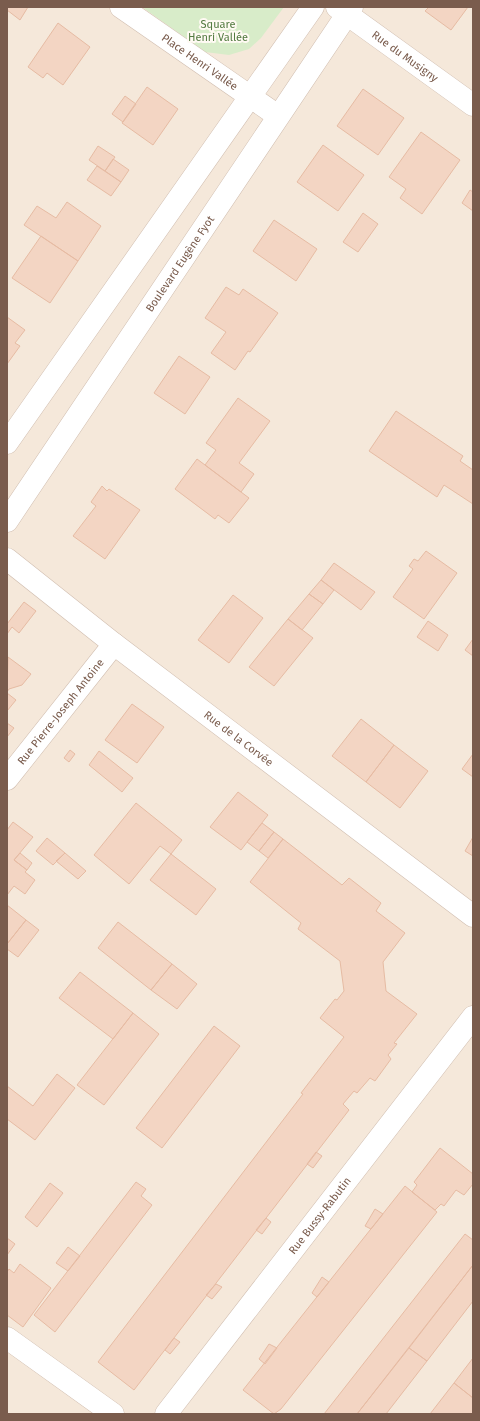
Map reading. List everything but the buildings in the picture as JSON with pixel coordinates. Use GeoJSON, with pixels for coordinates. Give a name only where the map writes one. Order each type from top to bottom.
{"type":"FeatureCollection","features":[{"type":"Feature","properties":{"kind":"street","name":"Place Henri Vallée"},"geometry":{"type":"LineString","coordinates":[[121,7],[278,116]]}},
{"type":"Feature","properties":{"kind":"street"},"geometry":{"type":"LineString","coordinates":[[7,443],[249,96],[313,7]]}},
{"type":"Feature","properties":{"kind":"street","name":"Rue du Musigny"},"geometry":{"type":"LineString","coordinates":[[345,9],[473,105]]}},
{"type":"Feature","properties":{"kind":"street","name":"Boulevard Eugène Fyot"},"geometry":{"type":"LineString","coordinates":[[7,520],[278,116],[345,9]]}},
{"type":"Feature","properties":{"kind":"street","name":"Rue de la Corvée"},"geometry":{"type":"LineString","coordinates":[[7,559],[114,644],[473,916]]}},
{"type":"Feature","properties":{"kind":"street","name":"Rue Pierre-Joseph Antoine"},"geometry":{"type":"LineString","coordinates":[[7,779],[114,644]]}},
{"type":"Feature","properties":{"kind":"street","name":"Rue Bussy-Rabutin"},"geometry":{"type":"LineString","coordinates":[[166,1414],[473,1017]]}},
{"type":"Feature","properties":{"kind":"street"},"geometry":{"type":"LineString","coordinates":[[7,1338],[113,1414]]}},
{"type":"Feature","properties":{"kind":"shaded area"},"geometry":{"type":"Polygon","coordinates":[[[7,7],[473,7],[473,1414],[7,1414],[7,7]]]}},
{"type":"Feature","properties":{"kind":"green space","name":"Square Henri Vallée"},"geometry":{"type":"Polygon","coordinates":[[[142,7],[284,7],[261,38],[249,49],[229,55],[205,52],[142,7]]]}}]}
